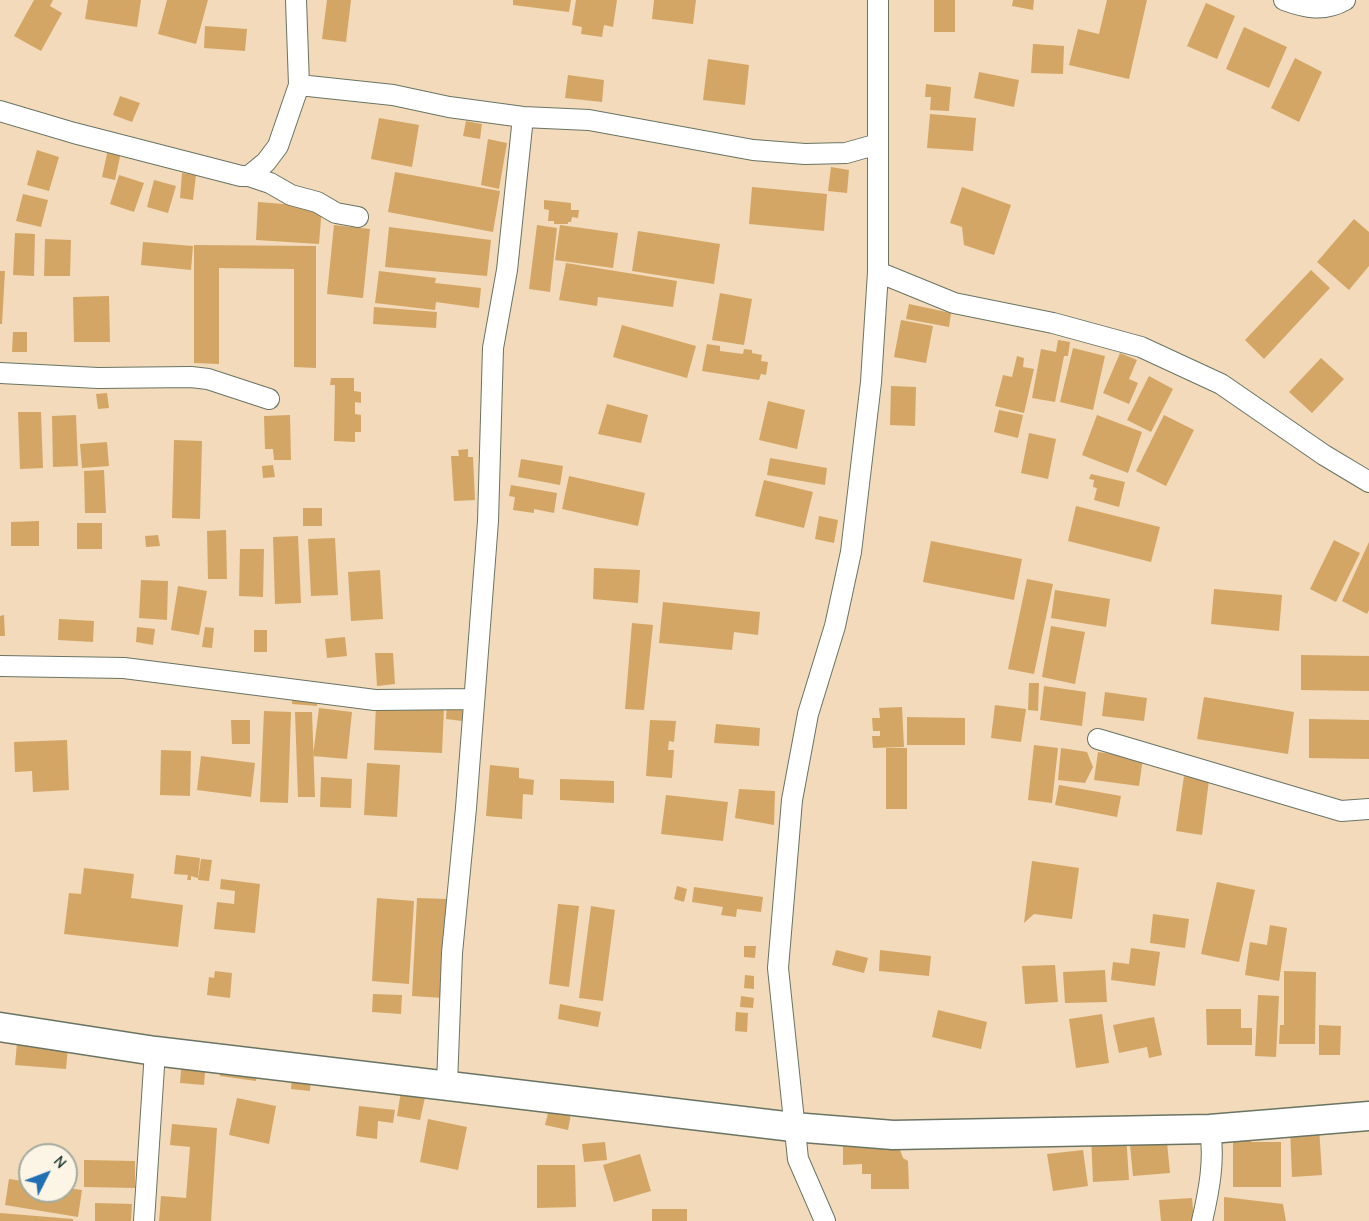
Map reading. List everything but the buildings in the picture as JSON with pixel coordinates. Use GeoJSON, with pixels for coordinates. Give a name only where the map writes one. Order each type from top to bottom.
{"type":"FeatureCollection","features":[{"type":"Feature","properties":{"kind":"street"},"geometry":{"type":"LineString","coordinates":[[249,176],[266,162],[278,146],[299,85],[296,0]]}},
{"type":"Feature","properties":{"kind":"street"},"geometry":{"type":"LineString","coordinates":[[825,1221],[798,1159],[777,968],[792,800],[808,714],[835,626],[851,552],[872,382],[878,272],[878,0]]}},
{"type":"Feature","properties":{"kind":"street"},"geometry":{"type":"LineString","coordinates":[[1284,0],[1297,5],[1326,9],[1345,0]]}},
{"type":"Feature","properties":{"kind":"street"},"geometry":{"type":"LineString","coordinates":[[299,85],[393,95],[449,107],[524,117],[589,120],[753,150],[805,154],[846,153],[878,144]]}},
{"type":"Feature","properties":{"kind":"street"},"geometry":{"type":"LineString","coordinates":[[0,111],[74,133],[249,176],[270,183],[291,195],[317,202],[336,213],[358,217]]}},
{"type":"Feature","properties":{"kind":"street"},"geometry":{"type":"LineString","coordinates":[[447,1084],[452,953],[488,520],[493,348],[507,270],[524,117]]}},
{"type":"Feature","properties":{"kind":"street"},"geometry":{"type":"LineString","coordinates":[[878,272],[954,303],[1053,322],[1140,347],[1221,384],[1324,455],[1369,482]]}},
{"type":"Feature","properties":{"kind":"street"},"geometry":{"type":"LineString","coordinates":[[0,373],[98,378],[191,377],[208,379],[269,399]]}},
{"type":"Feature","properties":{"kind":"street"},"geometry":{"type":"LineString","coordinates":[[0,666],[124,668],[375,700],[474,699]]}},
{"type":"Feature","properties":{"kind":"street"},"geometry":{"type":"LineString","coordinates":[[1098,739],[1341,811],[1369,809]]}},
{"type":"Feature","properties":{"kind":"street"},"geometry":{"type":"LineString","coordinates":[[0,1027],[155,1051],[893,1136],[1210,1128],[1369,1116]]}},
{"type":"Feature","properties":{"kind":"street"},"geometry":{"type":"LineString","coordinates":[[144,1221],[155,1051]]}},
{"type":"Feature","properties":{"kind":"street"},"geometry":{"type":"LineString","coordinates":[[1202,1221],[1213,1149],[1210,1128]]}}]}
